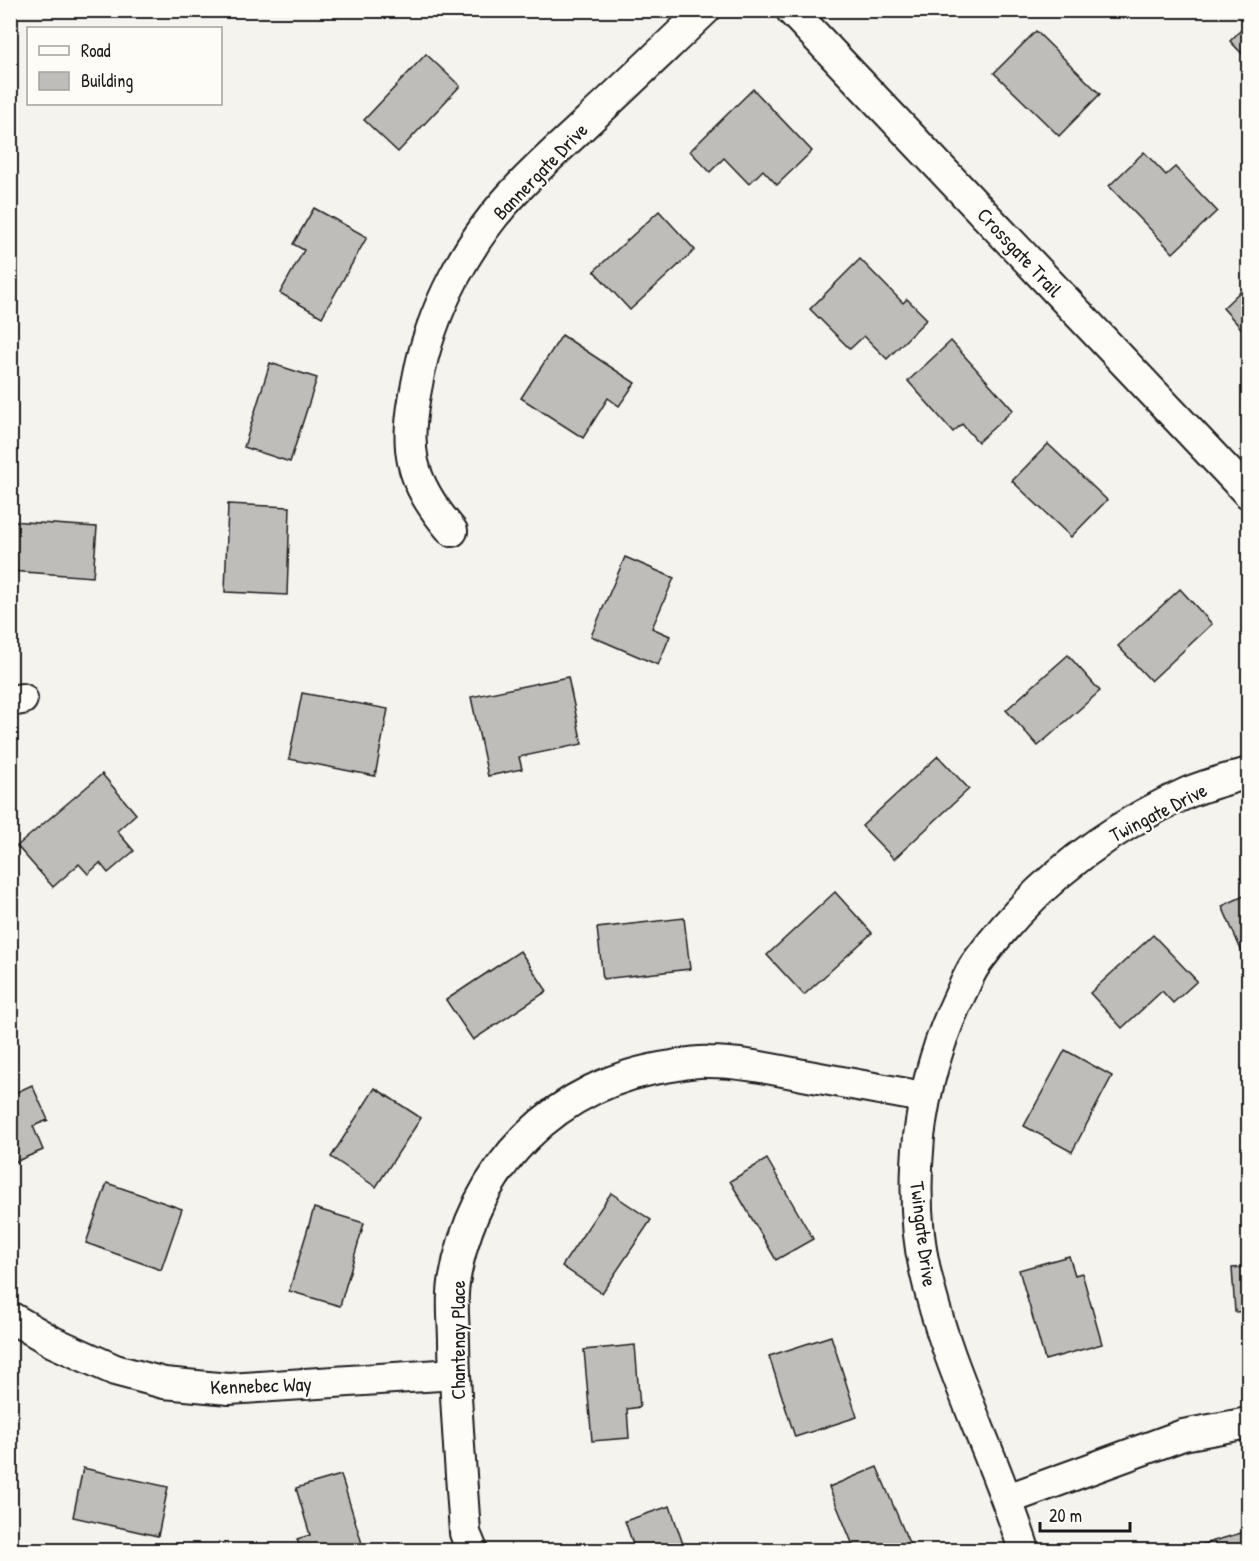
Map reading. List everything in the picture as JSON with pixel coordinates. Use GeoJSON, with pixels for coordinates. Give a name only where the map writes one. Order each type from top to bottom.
{"type":"FeatureCollection","features":[{"type":"Feature","properties":{"kind":"street","name":"Bannergate Drive"},"geometry":{"type":"LineString","coordinates":[[452,531],[433,508],[419,482],[410,454],[408,426],[423,351],[455,276],[481,232],[519,187],[705,10]]}},
{"type":"Feature","properties":{"kind":"street","name":"Crossgate Trail"},"geometry":{"type":"LineString","coordinates":[[791,10],[1248,493]]}},
{"type":"Feature","properties":{"kind":"street","name":"Twingate Drive"},"geometry":{"type":"LineString","coordinates":[[1024,1551],[1008,1499],[940,1325],[924,1269],[915,1182],[923,1097],[942,1032],[974,966],[1019,912],[1066,866],[1125,824],[1191,792],[1248,773]]}},
{"type":"Feature","properties":{"kind":"street","name":"Chantenay Place"},"geometry":{"type":"LineString","coordinates":[[472,1551],[465,1533],[455,1374],[454,1285],[463,1242],[475,1209],[497,1171],[519,1144],[551,1114],[581,1095],[637,1071],[707,1061],[751,1065],[923,1097]]}},
{"type":"Feature","properties":{"kind":"street","name":"Kennebec Way"},"geometry":{"type":"LineString","coordinates":[[10,1317],[54,1342],[116,1370],[164,1383],[229,1389],[455,1374]]}},
{"type":"Feature","properties":{"kind":"street"},"geometry":{"type":"LineString","coordinates":[[1008,1499],[1183,1435],[1248,1423]]}},
{"type":"Feature","properties":{"kind":"building"},"geometry":{"type":"Polygon","coordinates":[[[1248,23],[1248,60],[1230,41],[1248,23]]]}},
{"type":"Feature","properties":{"kind":"building"},"geometry":{"type":"Polygon","coordinates":[[[1036,31],[1100,94],[1059,136],[994,73],[1036,31]]]}},
{"type":"Feature","properties":{"kind":"building"},"geometry":{"type":"Polygon","coordinates":[[[426,54],[460,86],[398,152],[364,120],[426,54]]]}},
{"type":"Feature","properties":{"kind":"building"},"geometry":{"type":"Polygon","coordinates":[[[753,89],[812,151],[777,185],[763,170],[749,184],[724,158],[710,172],[690,151],[753,89]]]}},
{"type":"Feature","properties":{"kind":"building"},"geometry":{"type":"Polygon","coordinates":[[[1144,152],[1166,175],[1175,167],[1217,211],[1173,253],[1109,186],[1144,152]]]}},
{"type":"Feature","properties":{"kind":"building"},"geometry":{"type":"Polygon","coordinates":[[[314,208],[367,237],[322,317],[280,293],[304,250],[293,244],[314,208]]]}},
{"type":"Feature","properties":{"kind":"building"},"geometry":{"type":"Polygon","coordinates":[[[659,211],[695,250],[630,310],[594,271],[659,211]]]}},
{"type":"Feature","properties":{"kind":"building"},"geometry":{"type":"Polygon","coordinates":[[[860,259],[903,303],[907,299],[927,319],[887,359],[864,336],[850,349],[810,309],[860,259]]]}},
{"type":"Feature","properties":{"kind":"building"},"geometry":{"type":"Polygon","coordinates":[[[1248,284],[1248,336],[1223,308],[1248,284]]]}},
{"type":"Feature","properties":{"kind":"building"},"geometry":{"type":"Polygon","coordinates":[[[562,335],[635,383],[619,406],[608,398],[583,438],[521,398],[562,335]]]}},
{"type":"Feature","properties":{"kind":"building"},"geometry":{"type":"Polygon","coordinates":[[[951,341],[1013,410],[978,442],[962,424],[953,432],[908,381],[951,341]]]}},
{"type":"Feature","properties":{"kind":"building"},"geometry":{"type":"Polygon","coordinates":[[[270,363],[317,378],[290,462],[244,447],[270,363]]]}},
{"type":"Feature","properties":{"kind":"building"},"geometry":{"type":"Polygon","coordinates":[[[1048,444],[1107,500],[1071,537],[1012,481],[1048,444]]]}},
{"type":"Feature","properties":{"kind":"building"},"geometry":{"type":"Polygon","coordinates":[[[228,504],[290,507],[287,595],[225,592],[228,504]]]}},
{"type":"Feature","properties":{"kind":"building"},"geometry":{"type":"Polygon","coordinates":[[[10,521],[97,527],[93,577],[10,571],[10,521]]]}},
{"type":"Feature","properties":{"kind":"building"},"geometry":{"type":"Polygon","coordinates":[[[625,557],[674,578],[652,628],[670,636],[658,665],[591,636],[625,557]]]}},
{"type":"Feature","properties":{"kind":"building"},"geometry":{"type":"Polygon","coordinates":[[[1180,589],[1212,624],[1151,681],[1118,646],[1180,589]]]}},
{"type":"Feature","properties":{"kind":"building"},"geometry":{"type":"Polygon","coordinates":[[[1068,655],[1100,691],[1038,746],[1006,710],[1068,655]]]}},
{"type":"Feature","properties":{"kind":"building"},"geometry":{"type":"Polygon","coordinates":[[[568,677],[582,744],[519,757],[522,769],[488,776],[471,697],[568,677]]]}},
{"type":"Feature","properties":{"kind":"building"},"geometry":{"type":"Polygon","coordinates":[[[302,693],[388,709],[375,776],[289,759],[302,693]]]}},
{"type":"Feature","properties":{"kind":"building"},"geometry":{"type":"Polygon","coordinates":[[[938,756],[969,789],[894,859],[862,826],[938,756]]]}},
{"type":"Feature","properties":{"kind":"building"},"geometry":{"type":"Polygon","coordinates":[[[102,774],[136,814],[117,831],[134,851],[108,873],[100,863],[88,874],[79,864],[53,887],[17,846],[102,774]]]}},
{"type":"Feature","properties":{"kind":"building"},"geometry":{"type":"Polygon","coordinates":[[[835,892],[872,933],[804,995],[767,955],[835,892]]]}},
{"type":"Feature","properties":{"kind":"building"},"geometry":{"type":"Polygon","coordinates":[[[1248,894],[1248,966],[1222,906],[1248,894]]]}},
{"type":"Feature","properties":{"kind":"building"},"geometry":{"type":"Polygon","coordinates":[[[684,918],[690,969],[603,979],[597,928],[684,918]]]}},
{"type":"Feature","properties":{"kind":"building"},"geometry":{"type":"Polygon","coordinates":[[[1153,935],[1197,981],[1173,1003],[1162,991],[1122,1028],[1090,993],[1153,935]]]}},
{"type":"Feature","properties":{"kind":"building"},"geometry":{"type":"Polygon","coordinates":[[[520,951],[547,991],[473,1040],[446,1000],[520,951]]]}},
{"type":"Feature","properties":{"kind":"building"},"geometry":{"type":"Polygon","coordinates":[[[1065,1050],[1112,1076],[1072,1152],[1024,1126],[1065,1050]]]}},
{"type":"Feature","properties":{"kind":"building"},"geometry":{"type":"Polygon","coordinates":[[[10,1082],[15,1093],[32,1085],[48,1120],[33,1126],[43,1150],[10,1164],[10,1082]]]}},
{"type":"Feature","properties":{"kind":"building"},"geometry":{"type":"Polygon","coordinates":[[[375,1088],[421,1118],[376,1187],[331,1157],[375,1088]]]}},
{"type":"Feature","properties":{"kind":"building"},"geometry":{"type":"Polygon","coordinates":[[[767,1159],[813,1239],[776,1260],[730,1181],[767,1159]]]}},
{"type":"Feature","properties":{"kind":"building"},"geometry":{"type":"Polygon","coordinates":[[[107,1183],[182,1209],[161,1270],[86,1243],[107,1183]]]}},
{"type":"Feature","properties":{"kind":"building"},"geometry":{"type":"Polygon","coordinates":[[[611,1193],[651,1220],[602,1293],[562,1266],[611,1193]]]}},
{"type":"Feature","properties":{"kind":"building"},"geometry":{"type":"Polygon","coordinates":[[[314,1208],[364,1223],[340,1306],[289,1291],[314,1208]]]}},
{"type":"Feature","properties":{"kind":"building"},"geometry":{"type":"Polygon","coordinates":[[[1069,1256],[1075,1275],[1082,1273],[1102,1344],[1045,1360],[1019,1270],[1069,1256]]]}},
{"type":"Feature","properties":{"kind":"building"},"geometry":{"type":"Polygon","coordinates":[[[1248,1267],[1248,1311],[1235,1312],[1232,1268],[1248,1267]]]}},
{"type":"Feature","properties":{"kind":"building"},"geometry":{"type":"Polygon","coordinates":[[[831,1336],[857,1417],[795,1437],[769,1356],[831,1336]]]}},
{"type":"Feature","properties":{"kind":"building"},"geometry":{"type":"Polygon","coordinates":[[[635,1345],[640,1407],[627,1409],[629,1438],[592,1441],[584,1350],[635,1345]]]}},
{"type":"Feature","properties":{"kind":"building"},"geometry":{"type":"Polygon","coordinates":[[[877,1467],[912,1550],[855,1550],[829,1487],[877,1467]]]}},
{"type":"Feature","properties":{"kind":"building"},"geometry":{"type":"Polygon","coordinates":[[[83,1468],[168,1487],[158,1536],[73,1517],[83,1468]]]}},
{"type":"Feature","properties":{"kind":"building"},"geometry":{"type":"Polygon","coordinates":[[[341,1475],[364,1550],[301,1550],[297,1539],[310,1535],[296,1488],[341,1475]]]}},
{"type":"Feature","properties":{"kind":"building"},"geometry":{"type":"Polygon","coordinates":[[[670,1506],[685,1550],[635,1550],[625,1521],[670,1506]]]}},
{"type":"Feature","properties":{"kind":"building"},"geometry":{"type":"Polygon","coordinates":[[[1248,1531],[1248,1550],[1183,1550],[1248,1531]]]}}]}
